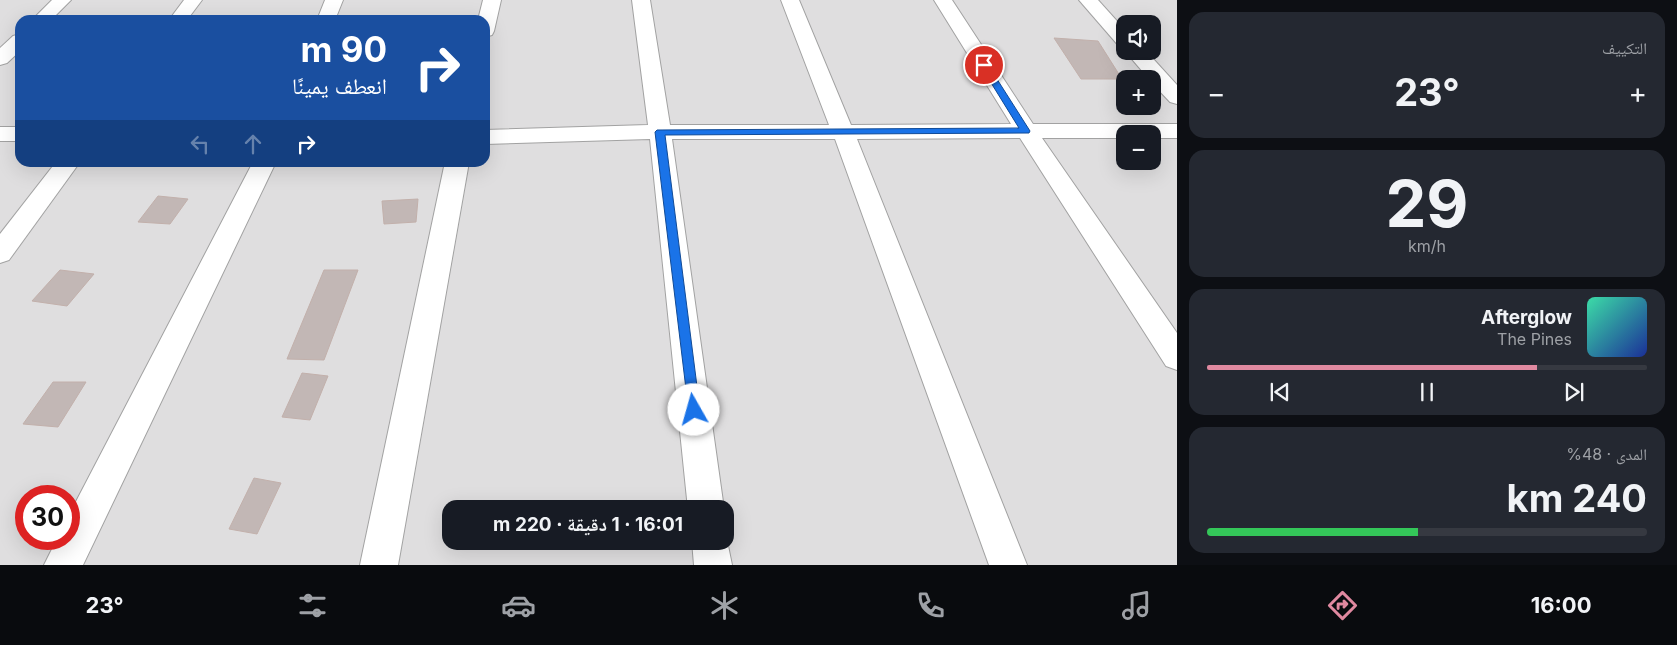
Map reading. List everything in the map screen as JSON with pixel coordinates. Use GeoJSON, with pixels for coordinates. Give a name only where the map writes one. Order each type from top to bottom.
{"type":"FeatureCollection","features":[{"type":"Feature","properties":{"kind":"street"},"geometry":{"type":"LineString","coordinates":[[46,15],[62,0]]}},
{"type":"Feature","properties":{"kind":"street"},"geometry":{"type":"LineString","coordinates":[[182,15],[193,0]]}},
{"type":"Feature","properties":{"kind":"street"},"geometry":{"type":"LineString","coordinates":[[328,15],[334,0]]}},
{"type":"Feature","properties":{"kind":"street"},"geometry":{"type":"LineString","coordinates":[[489,15],[492,0]]}},
{"type":"Feature","properties":{"kind":"street"},"geometry":{"type":"LineString","coordinates":[[641,0],[660,132],[705,500]]}},
{"type":"Feature","properties":{"kind":"street"},"geometry":{"type":"LineString","coordinates":[[790,0],[843,132],[1008,565]]}},
{"type":"Feature","properties":{"kind":"street"},"geometry":{"type":"LineString","coordinates":[[943,0],[1026,131],[1177,357]]}},
{"type":"Feature","properties":{"kind":"street"},"geometry":{"type":"LineString","coordinates":[[1088,0],[1116,30]]}},
{"type":"Feature","properties":{"kind":"street"},"geometry":{"type":"LineString","coordinates":[[0,59],[15,45]]}},
{"type":"Feature","properties":{"kind":"street"},"geometry":{"type":"LineString","coordinates":[[1143,60],[1177,98]]}},
{"type":"Feature","properties":{"kind":"street"},"geometry":{"type":"LineString","coordinates":[[490,137],[660,132],[1177,130]]}},
{"type":"Feature","properties":{"kind":"street"},"geometry":{"type":"LineString","coordinates":[[0,134],[15,134]]}},
{"type":"Feature","properties":{"kind":"street"},"geometry":{"type":"LineString","coordinates":[[0,253],[65,167]]}},
{"type":"Feature","properties":{"kind":"street"},"geometry":{"type":"LineString","coordinates":[[63,565],[262,167]]}},
{"type":"Feature","properties":{"kind":"street"},"geometry":{"type":"LineString","coordinates":[[379,565],[455,167]]}},
{"type":"Feature","properties":{"kind":"street"},"geometry":{"type":"LineString","coordinates":[[711,550],[713,565]]}},
{"type":"Feature","properties":{"kind":"shaded area"},"geometry":{"type":"Polygon","coordinates":[[[0,0],[1177,0],[1177,565],[0,565],[0,0]]]}},
{"type":"Feature","properties":{"kind":"building"},"geometry":{"type":"Polygon","coordinates":[[[1054,38],[1098,41],[1116,70],[1116,79],[1081,79],[1054,38]]]}},
{"type":"Feature","properties":{"kind":"building"},"geometry":{"type":"Polygon","coordinates":[[[158,196],[188,199],[170,224],[138,222],[158,196]]]}},
{"type":"Feature","properties":{"kind":"building"},"geometry":{"type":"Polygon","coordinates":[[[418,199],[416,222],[384,224],[382,201],[418,199]]]}},
{"type":"Feature","properties":{"kind":"building"},"geometry":{"type":"Polygon","coordinates":[[[60,270],[94,274],[67,306],[32,301],[60,270]]]}},
{"type":"Feature","properties":{"kind":"building"},"geometry":{"type":"Polygon","coordinates":[[[324,270],[358,270],[324,360],[287,359],[324,270]]]}},
{"type":"Feature","properties":{"kind":"building"},"geometry":{"type":"Polygon","coordinates":[[[302,373],[328,376],[310,420],[282,417],[302,373]]]}},
{"type":"Feature","properties":{"kind":"building"},"geometry":{"type":"Polygon","coordinates":[[[53,382],[86,382],[58,427],[23,424],[53,382]]]}},
{"type":"Feature","properties":{"kind":"building"},"geometry":{"type":"Polygon","coordinates":[[[254,478],[281,483],[257,534],[229,529],[254,478]]]}},
{"type":"Feature","properties":{"kind":"route"},"geometry":{"type":"LineString","coordinates":[[694,410],[660,132],[1026,131],[984,65]]}}]}
